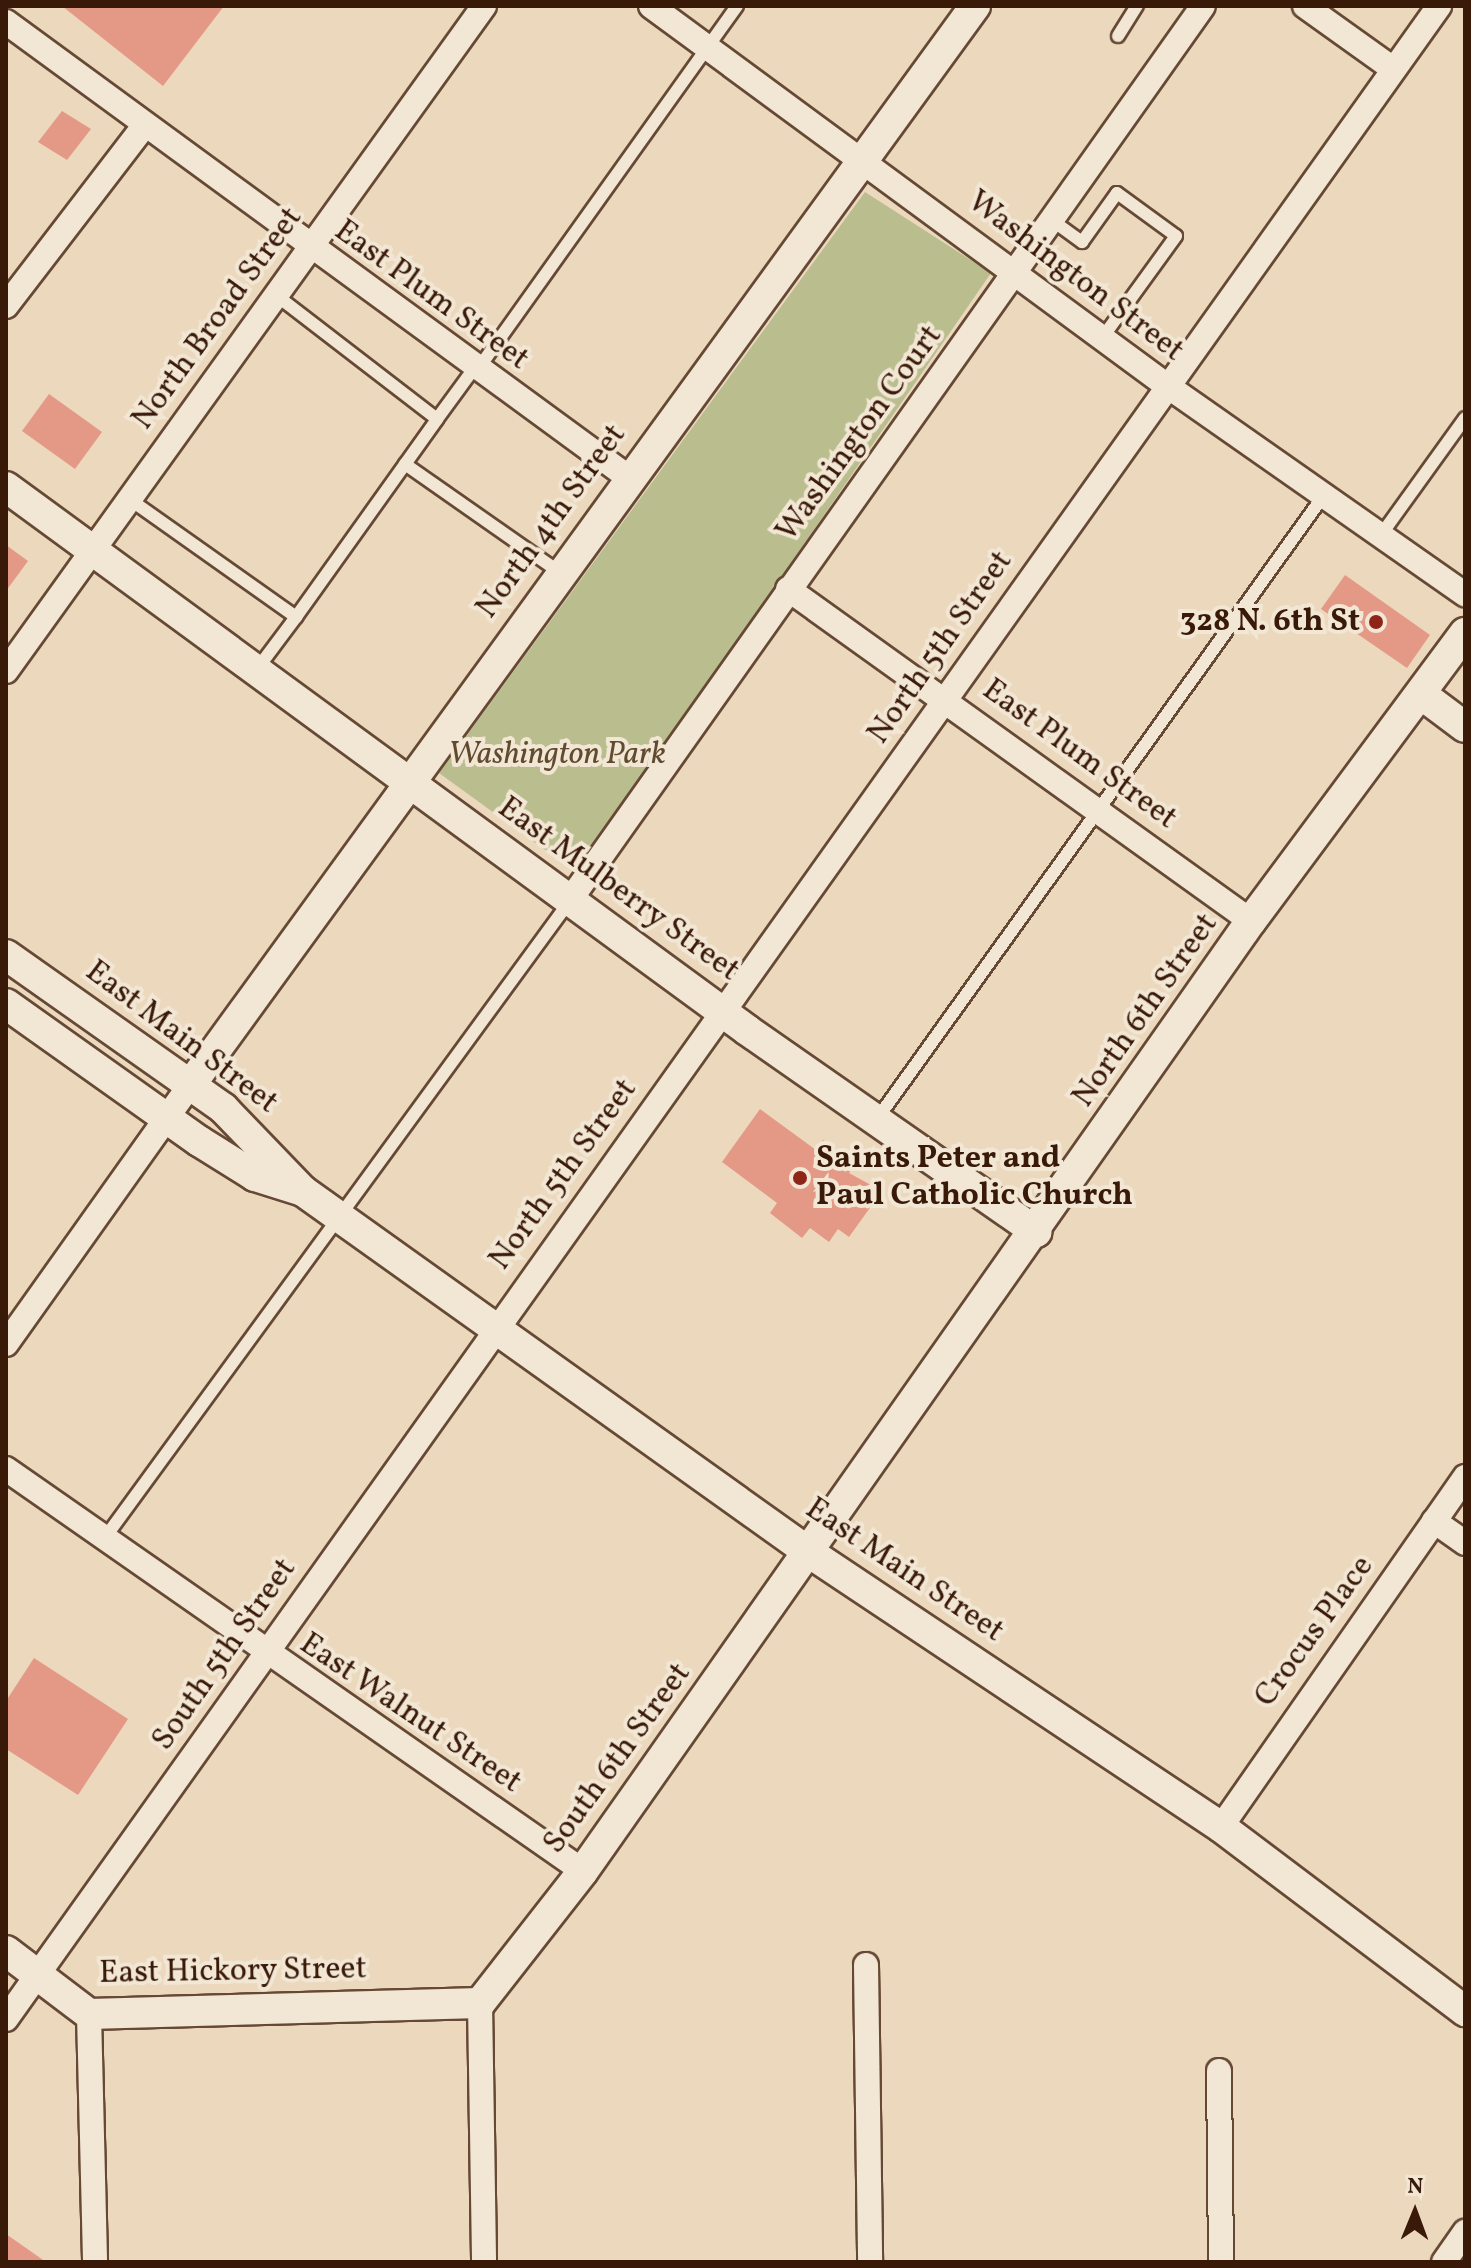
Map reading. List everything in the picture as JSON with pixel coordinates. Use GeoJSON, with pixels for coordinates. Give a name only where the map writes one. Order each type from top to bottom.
{"type":"FeatureCollection","features":[{"type":"Feature","properties":{"kind":"street","name":"North Broad Street"},"geometry":{"type":"LineString","coordinates":[[6,671],[484,6]]}},
{"type":"Feature","properties":{"kind":"street","name":"Washington Street"},"geometry":{"type":"LineString","coordinates":[[651,6],[864,163],[1018,270],[1166,385],[1465,594]]}},
{"type":"Feature","properties":{"kind":"street","name":"North 4th Street"},"geometry":{"type":"LineString","coordinates":[[191,1084],[628,477],[864,163],[975,6]]}},
{"type":"Feature","properties":{"kind":"street","name":"Washington Court"},"geometry":{"type":"LineString","coordinates":[[570,900],[1203,6]]}},
{"type":"Feature","properties":{"kind":"street"},"geometry":{"type":"LineString","coordinates":[[1305,6],[1393,69]]}},
{"type":"Feature","properties":{"kind":"street","name":"North 5th Street"},"geometry":{"type":"LineString","coordinates":[[495,1326],[1439,6]]}},
{"type":"Feature","properties":{"kind":"street","name":"East Plum Street"},"geometry":{"type":"LineString","coordinates":[[6,22],[309,247],[628,477]]}},
{"type":"Feature","properties":{"kind":"street"},"geometry":{"type":"LineString","coordinates":[[6,306],[145,125]]}},
{"type":"Feature","properties":{"kind":"street","name":"East Mulberry Street"},"geometry":{"type":"LineString","coordinates":[[6,487],[721,1011],[1037,1232]]}},
{"type":"Feature","properties":{"kind":"street","name":"East Plum Street"},"geometry":{"type":"LineString","coordinates":[[788,589],[946,697],[1251,921]]}},
{"type":"Feature","properties":{"kind":"street","name":"North 6th Street"},"geometry":{"type":"LineString","coordinates":[[810,1553],[1037,1232],[1251,921],[1465,633]]}},
{"type":"Feature","properties":{"kind":"street"},"geometry":{"type":"LineString","coordinates":[[1421,694],[1465,727]]}},
{"type":"Feature","properties":{"kind":"street","name":"East Main Street"},"geometry":{"type":"LineString","coordinates":[[6,955],[191,1084],[272,1152],[303,1191],[810,1553],[1221,1827],[1465,2011]]}},
{"type":"Feature","properties":{"kind":"street","name":"East Main Street"},"geometry":{"type":"LineString","coordinates":[[8,1009],[166,1120],[255,1176],[303,1191]]}},
{"type":"Feature","properties":{"kind":"street"},"geometry":{"type":"LineString","coordinates":[[6,1344],[191,1084]]}},
{"type":"Feature","properties":{"kind":"street","name":"South 5th Street"},"geometry":{"type":"LineString","coordinates":[[6,2019],[495,1326]]}},
{"type":"Feature","properties":{"kind":"street","name":"East Walnut Street"},"geometry":{"type":"LineString","coordinates":[[6,1469],[266,1654],[583,1871]]}},
{"type":"Feature","properties":{"kind":"street","name":"Crocus Place"},"geometry":{"type":"LineString","coordinates":[[1221,1827],[1465,1477]]}},
{"type":"Feature","properties":{"kind":"street"},"geometry":{"type":"LineString","coordinates":[[1434,1521],[1465,1543]]}},
{"type":"Feature","properties":{"kind":"street","name":"South 6th Street"},"geometry":{"type":"LineString","coordinates":[[480,2003],[583,1871],[810,1553]]}},
{"type":"Feature","properties":{"kind":"street","name":"East Hickory Street"},"geometry":{"type":"LineString","coordinates":[[6,1951],[89,2014],[480,2003]]}},
{"type":"Feature","properties":{"kind":"street"},"geometry":{"type":"LineString","coordinates":[[866,1965],[870,2262]]}},
{"type":"Feature","properties":{"kind":"street"},"geometry":{"type":"LineString","coordinates":[[480,2003],[484,2262]]}},
{"type":"Feature","properties":{"kind":"street"},"geometry":{"type":"LineString","coordinates":[[89,2014],[95,2262]]}},
{"type":"Feature","properties":{"kind":"street"},"geometry":{"type":"LineString","coordinates":[[1219,2071],[1221,2262]]}},
{"type":"Feature","properties":{"kind":"street"},"geometry":{"type":"LineString","coordinates":[[1444,2262],[1465,2232]]}},
{"type":"Feature","properties":{"kind":"lane"},"geometry":{"type":"LineString","coordinates":[[257,669],[737,6]]}},
{"type":"Feature","properties":{"kind":"lane"},"geometry":{"type":"LineString","coordinates":[[1118,36],[1137,6]]}},
{"type":"Feature","properties":{"kind":"lane"},"geometry":{"type":"LineString","coordinates":[[1053,221],[1082,242],[1117,193],[1176,236],[1103,337]]}},
{"type":"Feature","properties":{"kind":"lane"},"geometry":{"type":"LineString","coordinates":[[276,295],[437,419]]}},
{"type":"Feature","properties":{"kind":"lane"},"geometry":{"type":"LineString","coordinates":[[1381,535],[1465,418]]}},
{"type":"Feature","properties":{"kind":"lane"},"geometry":{"type":"LineString","coordinates":[[405,464],[559,572]]}},
{"type":"Feature","properties":{"kind":"lane"},"geometry":{"type":"LineString","coordinates":[[877,1119],[1097,807],[1324,495]]}},
{"type":"Feature","properties":{"kind":"lane"},"geometry":{"type":"LineString","coordinates":[[128,498],[296,617]]}},
{"type":"Feature","properties":{"kind":"lane"},"geometry":{"type":"LineString","coordinates":[[104,1539],[336,1214],[570,900]]}},
{"type":"Feature","properties":{"kind":"green space","name":"Washington Park"},"geometry":{"type":"Polygon","coordinates":[[[865,192],[991,273],[577,873],[439,773],[865,192]]]}},
{"type":"Feature","properties":{"kind":"building"},"geometry":{"type":"Polygon","coordinates":[[[62,6],[224,6],[163,86],[62,6]]]}},
{"type":"Feature","properties":{"kind":"building"},"geometry":{"type":"Polygon","coordinates":[[[62,111],[91,129],[67,160],[38,142],[62,111]]]}},
{"type":"Feature","properties":{"kind":"building"},"geometry":{"type":"Polygon","coordinates":[[[49,394],[102,432],[75,469],[22,431],[49,394]]]}},
{"type":"Feature","properties":{"kind":"building"},"geometry":{"type":"Polygon","coordinates":[[[6,545],[28,561],[6,591],[6,545]]]}},
{"type":"Feature","properties":{"kind":"building","name":"328 N. 6th St"},"geometry":{"type":"Polygon","coordinates":[[[1345,575],[1430,635],[1407,668],[1321,609],[1345,575]]]}},
{"type":"Feature","properties":{"kind":"building","name":"Saints Peter and Paul Catholic Church"},"geometry":{"type":"Polygon","coordinates":[[[760,1109],[816,1150],[823,1140],[855,1163],[849,1173],[882,1191],[849,1237],[838,1229],[829,1242],[810,1228],[802,1238],[770,1213],[777,1203],[722,1162],[760,1109]]]}},
{"type":"Feature","properties":{"kind":"building"},"geometry":{"type":"Polygon","coordinates":[[[34,1658],[128,1719],[78,1795],[6,1749],[6,1701],[34,1658]]]}},
{"type":"Feature","properties":{"kind":"building"},"geometry":{"type":"Polygon","coordinates":[[[6,2234],[46,2262],[6,2262],[6,2234]]]}},
{"type":"Feature","properties":{"kind":"place","name":"328 N. 6th St"},"geometry":{"type":"Point","coordinates":[1376,622]}},
{"type":"Feature","properties":{"kind":"place","name":"Saints Peter and Paul Catholic Church"},"geometry":{"type":"Point","coordinates":[800,1178]}}]}
